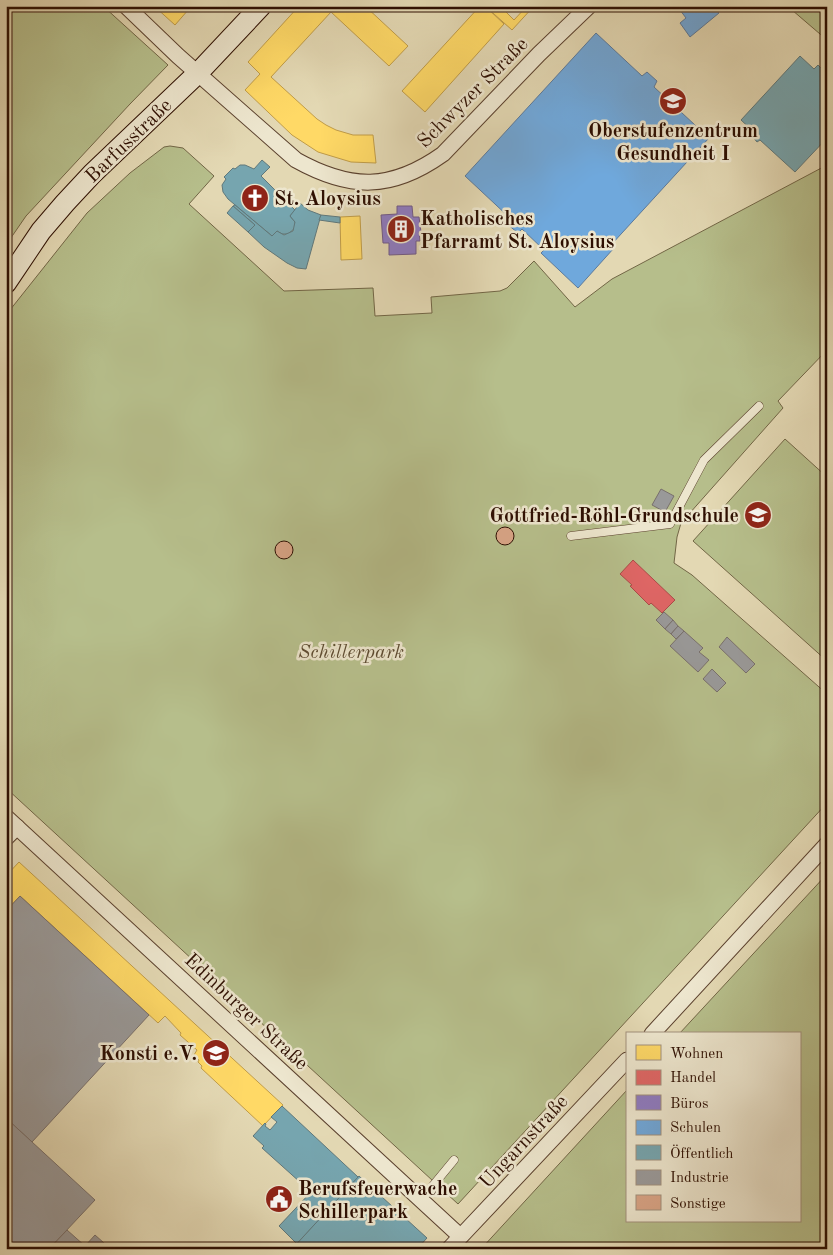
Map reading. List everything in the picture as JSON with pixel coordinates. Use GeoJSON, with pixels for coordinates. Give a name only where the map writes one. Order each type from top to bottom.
{"type":"FeatureCollection","features":[{"type":"Feature","properties":{"kind":"main road","name":"Barfusstraße"},"geometry":{"type":"LineString","coordinates":[[6,283],[41,231],[65,203],[92,174],[198,73],[262,6]]}},
{"type":"Feature","properties":{"kind":"street","name":"Schwyzer Straße"},"geometry":{"type":"LineString","coordinates":[[126,6],[296,160],[313,170],[337,179],[366,183],[385,181],[407,174],[421,168],[442,154],[539,54],[589,6]]}},
{"type":"Feature","properties":{"kind":"street"},"geometry":{"type":"LineString","coordinates":[[6,838],[12,822]]}},
{"type":"Feature","properties":{"kind":"street","name":"Edinburger Straße"},"geometry":{"type":"LineString","coordinates":[[12,822],[460,1236]]}},
{"type":"Feature","properties":{"kind":"street"},"geometry":{"type":"LineString","coordinates":[[654,1032],[827,844]]}},
{"type":"Feature","properties":{"kind":"street","name":"Ungarnstraße"},"geometry":{"type":"LineString","coordinates":[[449,1249],[626,1061]]}},
{"type":"Feature","properties":{"kind":"lane"},"geometry":{"type":"LineString","coordinates":[[571,536],[670,524],[704,460],[758,406]]}},
{"type":"Feature","properties":{"kind":"lane"},"geometry":{"type":"LineString","coordinates":[[421,1200],[454,1160]]}},
{"type":"Feature","properties":{"kind":"green space"},"geometry":{"type":"Polygon","coordinates":[[[6,6],[103,6],[168,65],[26,216],[6,245],[6,6]]]}},
{"type":"Feature","properties":{"kind":"green space"},"geometry":{"type":"Polygon","coordinates":[[[795,6],[827,6],[827,40],[792,10],[795,6]]]}},
{"type":"Feature","properties":{"kind":"green space","name":"Schillerpark"},"geometry":{"type":"Polygon","coordinates":[[[164,147],[183,148],[214,176],[189,204],[284,291],[373,288],[375,316],[432,313],[431,297],[500,291],[507,288],[534,261],[575,307],[612,279],[827,165],[827,350],[778,401],[783,408],[681,523],[677,537],[674,563],[692,575],[827,694],[827,803],[458,1204],[6,788],[6,315],[87,213],[130,173],[164,147]]]}},
{"type":"Feature","properties":{"kind":"green space"},"geometry":{"type":"Polygon","coordinates":[[[785,439],[827,477],[827,661],[693,541],[785,439]]]}},
{"type":"Feature","properties":{"kind":"green space"},"geometry":{"type":"Polygon","coordinates":[[[827,874],[827,1249],[481,1249],[626,1091],[626,1222],[800,1222],[800,1032],[681,1032],[827,874]]]}},
{"type":"Feature","properties":{"kind":"building: Wohnen"},"geometry":{"type":"Polygon","coordinates":[[[154,6],[186,6],[189,9],[175,25],[154,6]]]}},
{"type":"Feature","properties":{"kind":"building: Wohnen"},"geometry":{"type":"Polygon","coordinates":[[[299,6],[346,6],[352,12],[357,6],[365,6],[408,46],[389,66],[331,12],[271,77],[326,125],[353,135],[373,135],[376,163],[351,162],[318,152],[292,135],[245,90],[260,74],[248,62],[299,6]]]}},
{"type":"Feature","properties":{"kind":"building: Wohnen"},"geometry":{"type":"Polygon","coordinates":[[[480,6],[485,6],[504,24],[425,112],[402,91],[480,6]]]}},
{"type":"Feature","properties":{"kind":"building: Wohnen"},"geometry":{"type":"Polygon","coordinates":[[[485,6],[500,6],[514,20],[527,6],[534,6],[512,30],[485,6]]]}},
{"type":"Feature","properties":{"kind":"building: Wohnen"},"geometry":{"type":"Polygon","coordinates":[[[360,216],[362,259],[341,260],[340,217],[360,216]]]}},
{"type":"Feature","properties":{"kind":"building: Wohnen"},"geometry":{"type":"Polygon","coordinates":[[[19,862],[283,1105],[263,1126],[201,1068],[199,1060],[194,1055],[197,1050],[180,1035],[181,1033],[165,1016],[158,1023],[20,896],[6,911],[6,876],[19,862]]]}},
{"type":"Feature","properties":{"kind":"building: Handel"},"geometry":{"type":"Polygon","coordinates":[[[633,560],[675,600],[662,613],[651,603],[649,605],[620,574],[633,560]]]}},
{"type":"Feature","properties":{"kind":"building: Büros","name":"Katholisches Pfarramt St. Aloysius"},"geometry":{"type":"Polygon","coordinates":[[[397,206],[412,206],[413,217],[419,217],[421,232],[419,232],[420,241],[416,241],[416,254],[389,255],[389,243],[383,243],[381,215],[397,214],[397,206]]]}},
{"type":"Feature","properties":{"kind":"building: Schulen"},"geometry":{"type":"Polygon","coordinates":[[[677,6],[713,6],[719,13],[690,37],[680,23],[686,18],[677,6]]]}},
{"type":"Feature","properties":{"kind":"building: Schulen"},"geometry":{"type":"Polygon","coordinates":[[[596,33],[642,76],[647,72],[657,81],[654,87],[709,138],[611,245],[614,248],[578,288],[541,253],[544,250],[522,229],[518,233],[507,224],[511,219],[465,176],[596,33]]]}},
{"type":"Feature","properties":{"kind":"building: Öffentlich"},"geometry":{"type":"Polygon","coordinates":[[[800,56],[814,69],[818,65],[824,71],[822,73],[827,77],[827,138],[795,172],[760,140],[757,142],[752,136],[755,133],[741,120],[800,56]]]}},
{"type":"Feature","properties":{"kind":"building: Öffentlich","name":"St. Aloysius"},"geometry":{"type":"Polygon","coordinates":[[[262,160],[270,167],[261,176],[295,210],[290,216],[295,222],[295,228],[288,234],[282,234],[277,231],[272,236],[228,199],[223,192],[222,185],[226,179],[224,177],[233,168],[245,165],[254,169],[262,160]]]}},
{"type":"Feature","properties":{"kind":"building: Öffentlich"},"geometry":{"type":"Polygon","coordinates":[[[300,203],[308,210],[321,215],[306,269],[297,268],[287,263],[264,247],[248,232],[255,225],[233,206],[235,205],[272,236],[277,231],[284,235],[293,231],[295,222],[290,216],[300,203]]]}},
{"type":"Feature","properties":{"kind":"building: Öffentlich"},"geometry":{"type":"Polygon","coordinates":[[[233,206],[255,225],[248,232],[227,213],[233,206]]]}},
{"type":"Feature","properties":{"kind":"building: Öffentlich"},"geometry":{"type":"Polygon","coordinates":[[[321,215],[340,217],[340,223],[319,220],[321,215]]]}},
{"type":"Feature","properties":{"kind":"building: Öffentlich"},"geometry":{"type":"Polygon","coordinates":[[[282,1106],[358,1177],[297,1244],[279,1226],[311,1192],[262,1148],[264,1146],[253,1136],[265,1123],[265,1126],[270,1130],[277,1122],[271,1117],[282,1106]]]}},
{"type":"Feature","properties":{"kind":"building: Öffentlich"},"geometry":{"type":"Polygon","coordinates":[[[359,1176],[427,1238],[417,1249],[292,1249],[359,1176]]]}},
{"type":"Feature","properties":{"kind":"building: Industrie"},"geometry":{"type":"Polygon","coordinates":[[[661,489],[674,496],[665,512],[652,505],[661,489]]]}},
{"type":"Feature","properties":{"kind":"building: Industrie"},"geometry":{"type":"Polygon","coordinates":[[[664,612],[673,620],[665,629],[656,620],[664,612]]]}},
{"type":"Feature","properties":{"kind":"building: Industrie"},"geometry":{"type":"Polygon","coordinates":[[[673,620],[678,626],[671,634],[665,629],[673,620]]]}},
{"type":"Feature","properties":{"kind":"building: Industrie"},"geometry":{"type":"Polygon","coordinates":[[[678,626],[684,631],[676,639],[671,634],[678,626]]]}},
{"type":"Feature","properties":{"kind":"building: Industrie"},"geometry":{"type":"Polygon","coordinates":[[[684,631],[703,648],[699,652],[709,660],[698,672],[670,646],[684,631]]]}},
{"type":"Feature","properties":{"kind":"building: Industrie"},"geometry":{"type":"Polygon","coordinates":[[[727,637],[755,664],[746,673],[719,647],[727,637]]]}},
{"type":"Feature","properties":{"kind":"building: Industrie"},"geometry":{"type":"Polygon","coordinates":[[[712,669],[726,683],[717,692],[703,679],[712,669]]]}},
{"type":"Feature","properties":{"kind":"building: Industrie"},"geometry":{"type":"Polygon","coordinates":[[[20,896],[149,1015],[32,1142],[6,1118],[6,911],[20,896]]]}},
{"type":"Feature","properties":{"kind":"building: Industrie"},"geometry":{"type":"Polygon","coordinates":[[[6,1118],[95,1200],[49,1249],[6,1249],[6,1118]]]}},
{"type":"Feature","properties":{"kind":"building: Industrie"},"geometry":{"type":"Polygon","coordinates":[[[67,1230],[85,1246],[88,1249],[49,1249],[67,1230]]]}},
{"type":"Feature","properties":{"kind":"building: Industrie"},"geometry":{"type":"Polygon","coordinates":[[[95,1235],[104,1243],[98,1249],[88,1249],[85,1246],[95,1235]]]}},
{"type":"Feature","properties":{"kind":"building: Sonstige"},"geometry":{"type":"Polygon","coordinates":[[[505,527],[511,530],[514,536],[511,542],[505,545],[499,542],[496,536],[499,530],[505,527]]]}},
{"type":"Feature","properties":{"kind":"building: Sonstige"},"geometry":{"type":"Polygon","coordinates":[[[284,541],[290,544],[293,550],[290,556],[284,559],[278,556],[275,550],[278,544],[284,541]]]}},
{"type":"Feature","properties":{"kind":"place","name":"Oberstufenzentrum Gesundheit I"},"geometry":{"type":"Point","coordinates":[673,101]}},
{"type":"Feature","properties":{"kind":"place","name":"St. Aloysius"},"geometry":{"type":"Point","coordinates":[255,198]}},
{"type":"Feature","properties":{"kind":"place","name":"Katholisches Pfarramt St. Aloysius"},"geometry":{"type":"Point","coordinates":[401,229]}},
{"type":"Feature","properties":{"kind":"place","name":"Gottfried-Röhl-Grundschule"},"geometry":{"type":"Point","coordinates":[758,515]}},
{"type":"Feature","properties":{"kind":"place","name":"Konsti e.V."},"geometry":{"type":"Point","coordinates":[216,1053]}},
{"type":"Feature","properties":{"kind":"place","name":"Berufsfeuerwache Schillerpark"},"geometry":{"type":"Point","coordinates":[279,1199]}}]}
